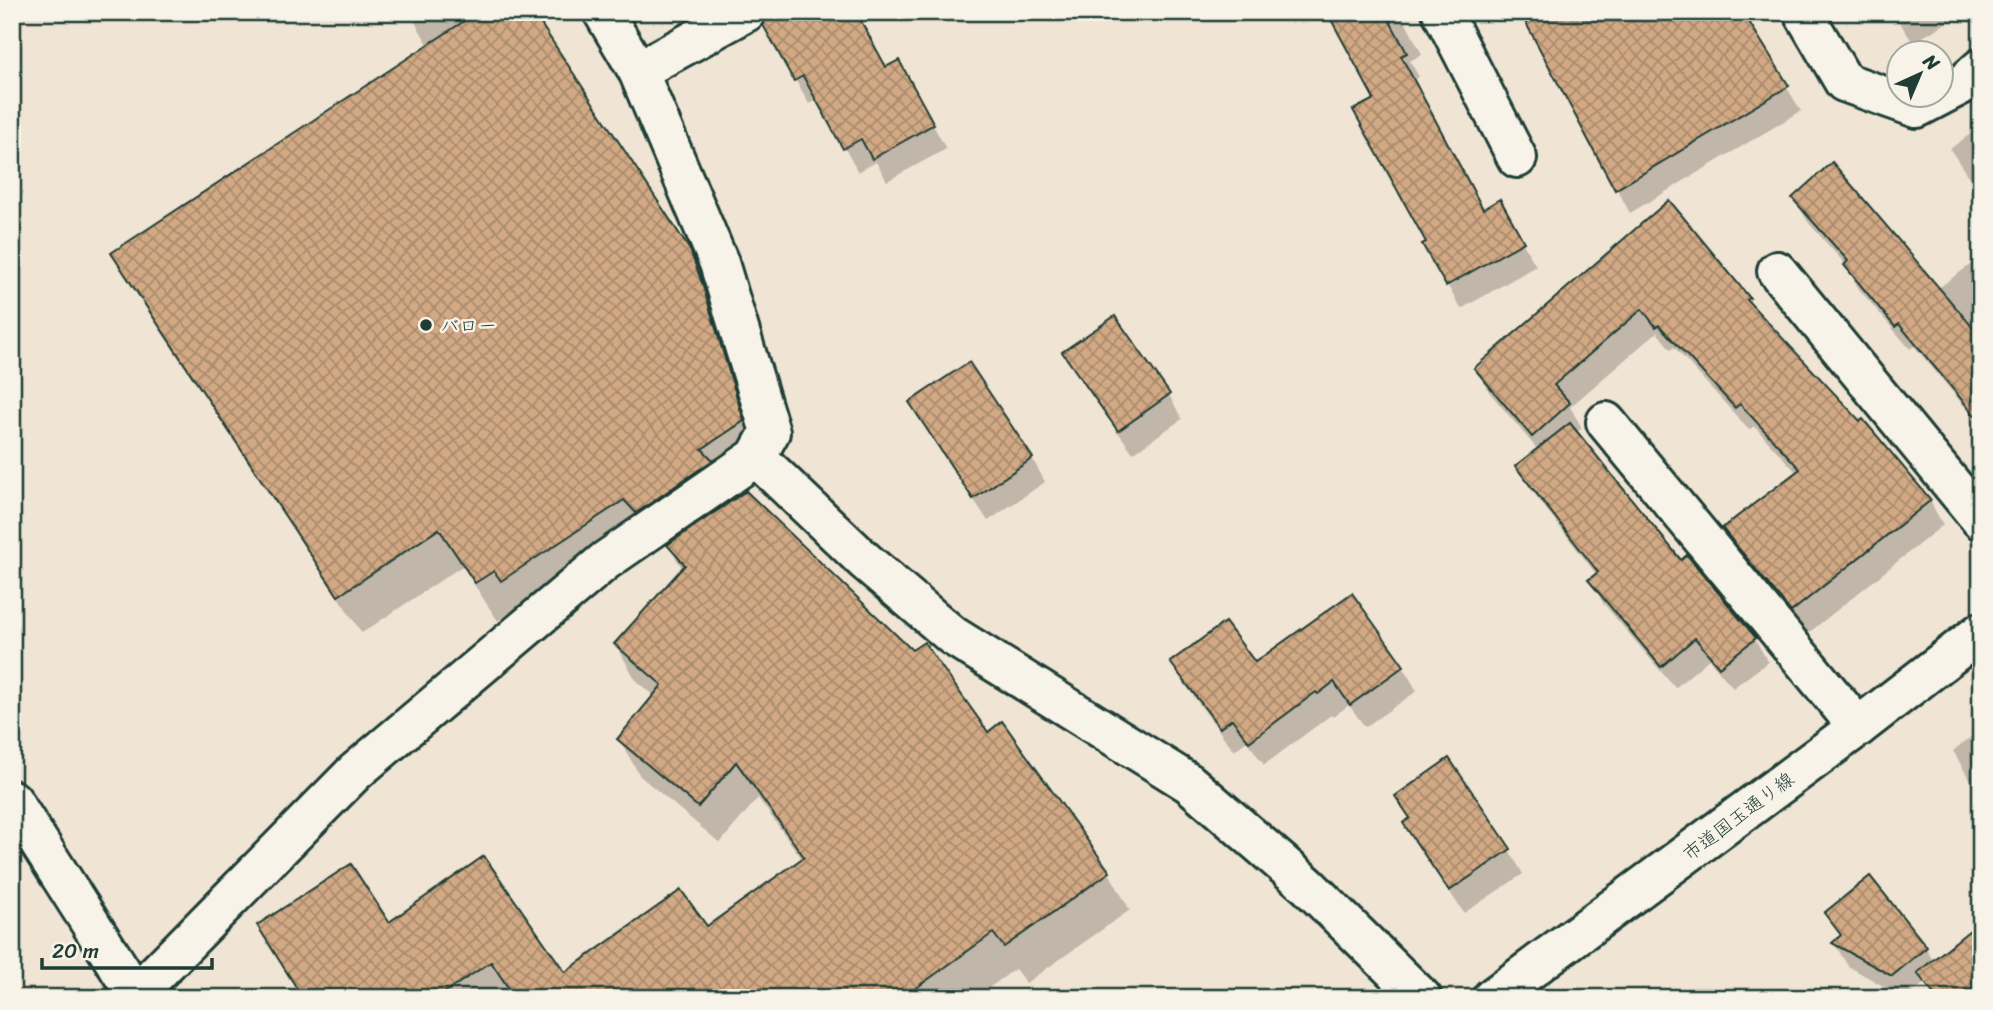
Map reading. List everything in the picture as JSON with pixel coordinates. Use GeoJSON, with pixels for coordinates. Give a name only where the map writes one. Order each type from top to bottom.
{"type":"FeatureCollection","features":[{"type":"Feature","properties":{"kind":"street"},"geometry":{"type":"LineString","coordinates":[[12,800],[137,996],[355,772],[605,561],[756,457],[770,432],[719,263],[638,71],[603,12]]}},
{"type":"Feature","properties":{"kind":"street"},"geometry":{"type":"LineString","coordinates":[[638,71],[746,12]]}},
{"type":"Feature","properties":{"kind":"street"},"geometry":{"type":"LineString","coordinates":[[1443,12],[1517,158]]}},
{"type":"Feature","properties":{"kind":"street"},"geometry":{"type":"LineString","coordinates":[[1803,12],[1844,82],[1917,108],[1963,84],[1981,68]]}},
{"type":"Feature","properties":{"kind":"street"},"geometry":{"type":"LineString","coordinates":[[1777,271],[1981,520]]}},
{"type":"Feature","properties":{"kind":"street"},"geometry":{"type":"LineString","coordinates":[[1606,422],[1858,727]]}},
{"type":"Feature","properties":{"kind":"street"},"geometry":{"type":"LineString","coordinates":[[756,457],[865,561],[953,636],[1189,783],[1307,886],[1422,998]]}},
{"type":"Feature","properties":{"kind":"street","name":"市道国玉通り線"},"geometry":{"type":"LineString","coordinates":[[1492,998],[1858,727],[1981,632]]}},
{"type":"Feature","properties":{"kind":"building"},"geometry":{"type":"Polygon","coordinates":[[[478,12],[533,12],[690,250],[744,421],[702,449],[713,460],[636,513],[624,500],[501,581],[494,571],[475,583],[439,529],[338,596],[111,253],[478,12]]]}},
{"type":"Feature","properties":{"kind":"building"},"geometry":{"type":"Polygon","coordinates":[[[768,12],[856,12],[886,67],[899,60],[934,124],[872,159],[861,139],[843,149],[803,76],[794,81],[763,25],[768,12]]]}},
{"type":"Feature","properties":{"kind":"building"},"geometry":{"type":"Polygon","coordinates":[[[1327,12],[1385,12],[1407,53],[1401,56],[1483,209],[1500,199],[1524,242],[1446,286],[1422,244],[1426,242],[1353,110],[1374,99],[1327,12]]]}},
{"type":"Feature","properties":{"kind":"building"},"geometry":{"type":"Polygon","coordinates":[[[1520,12],[1743,12],[1789,86],[1615,190],[1520,12]]]}},
{"type":"Feature","properties":{"kind":"building"},"geometry":{"type":"Polygon","coordinates":[[[1832,162],[1981,337],[1981,423],[1899,324],[1895,327],[1844,265],[1848,261],[1792,198],[1832,162]]]}},
{"type":"Feature","properties":{"kind":"building"},"geometry":{"type":"Polygon","coordinates":[[[1669,200],[1750,298],[1747,300],[1860,421],[1863,419],[1931,500],[1791,612],[1722,528],[1800,469],[1740,404],[1735,408],[1659,325],[1656,327],[1642,309],[1554,385],[1570,403],[1532,437],[1474,368],[1669,200]]]}},
{"type":"Feature","properties":{"kind":"building"},"geometry":{"type":"Polygon","coordinates":[[[1115,316],[1170,394],[1118,431],[1062,352],[1115,316]]]}},
{"type":"Feature","properties":{"kind":"building"},"geometry":{"type":"Polygon","coordinates":[[[969,362],[1033,458],[973,499],[909,402],[969,362]]]}},
{"type":"Feature","properties":{"kind":"building"},"geometry":{"type":"Polygon","coordinates":[[[1570,423],[1681,560],[1687,555],[1756,638],[1719,667],[1695,638],[1661,667],[1588,580],[1598,572],[1515,466],[1570,423]]]}},
{"type":"Feature","properties":{"kind":"building"},"geometry":{"type":"Polygon","coordinates":[[[746,491],[912,650],[924,642],[988,732],[1002,721],[1110,872],[1004,947],[993,933],[902,998],[515,998],[491,962],[436,998],[303,998],[257,925],[351,864],[389,922],[484,856],[565,972],[681,890],[707,926],[804,857],[736,762],[698,807],[617,739],[662,685],[614,644],[685,565],[667,545],[746,491]]]}},
{"type":"Feature","properties":{"kind":"building"},"geometry":{"type":"Polygon","coordinates":[[[1352,593],[1404,666],[1350,705],[1334,682],[1318,694],[1316,692],[1249,742],[1232,719],[1220,728],[1170,662],[1225,622],[1255,662],[1352,593]]]}},
{"type":"Feature","properties":{"kind":"building"},"geometry":{"type":"Polygon","coordinates":[[[1449,758],[1511,849],[1449,891],[1403,823],[1410,818],[1395,796],[1449,758]]]}},
{"type":"Feature","properties":{"kind":"building"},"geometry":{"type":"Polygon","coordinates":[[[1870,876],[1927,947],[1892,976],[1832,943],[1841,935],[1824,913],[1870,876]]]}},
{"type":"Feature","properties":{"kind":"building"},"geometry":{"type":"Polygon","coordinates":[[[1981,921],[1981,998],[1937,998],[1917,973],[1981,921]]]}},
{"type":"Feature","properties":{"kind":"place","name":"バロー"},"geometry":{"type":"Point","coordinates":[426,325]}}]}
